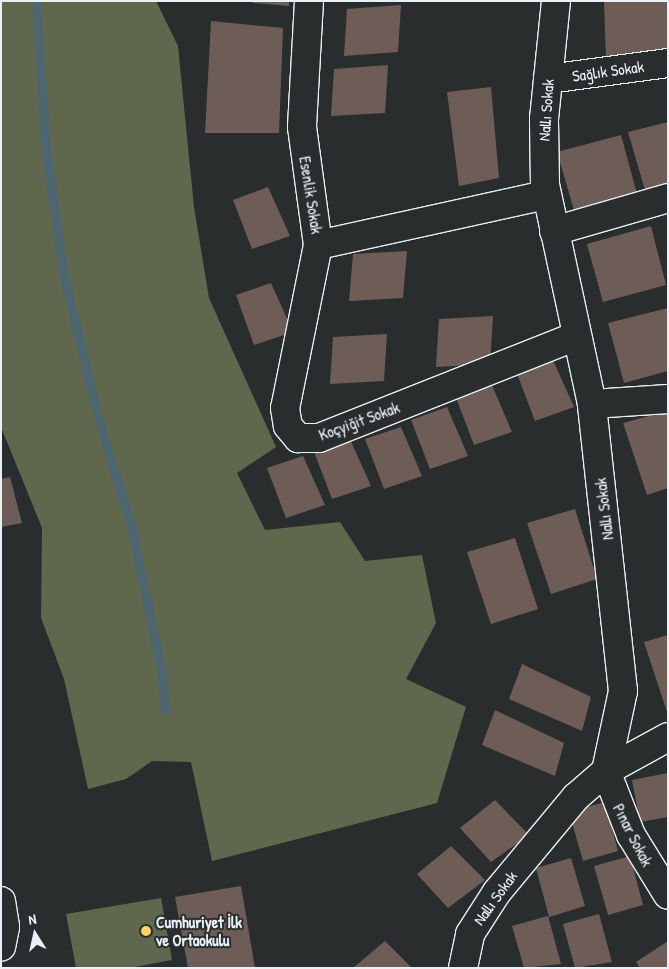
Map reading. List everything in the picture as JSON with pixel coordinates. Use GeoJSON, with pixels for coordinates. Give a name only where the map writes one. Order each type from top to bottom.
{"type":"FeatureCollection","features":[{"type":"Feature","properties":{"kind":"street","name":"Esenlik Sokak"},"geometry":{"type":"LineString","coordinates":[[309,1],[302,127],[318,245],[546,195]]}},
{"type":"Feature","properties":{"kind":"street","name":"Nallı Sokak"},"geometry":{"type":"LineString","coordinates":[[463,968],[470,934],[497,892],[576,797],[606,772],[624,691],[592,404],[546,195],[544,119],[556,1]]}},
{"type":"Feature","properties":{"kind":"street","name":"Sağlık Sokak"},"geometry":{"type":"LineString","coordinates":[[548,79],[668,63]]}},
{"type":"Feature","properties":{"kind":"street"},"geometry":{"type":"LineString","coordinates":[[554,231],[668,198]]}},
{"type":"Feature","properties":{"kind":"street","name":"Koçyiğit Sokak"},"geometry":{"type":"LineString","coordinates":[[318,245],[285,408],[288,426],[298,438],[320,438],[577,336]]}},
{"type":"Feature","properties":{"kind":"street"},"geometry":{"type":"LineString","coordinates":[[592,404],[668,399]]}},
{"type":"Feature","properties":{"kind":"street"},"geometry":{"type":"LineString","coordinates":[[606,772],[668,737]]}},
{"type":"Feature","properties":{"kind":"street","name":"Pınar Sokak"},"geometry":{"type":"LineString","coordinates":[[606,772],[631,835],[668,895]]}},
{"type":"Feature","properties":{"kind":"street"},"geometry":{"type":"LineString","coordinates":[[1,901],[5,927],[1,948]]}},
{"type":"Feature","properties":{"kind":"green space"},"geometry":{"type":"Polygon","coordinates":[[[1,1],[156,1],[178,46],[194,207],[209,298],[276,447],[237,473],[265,530],[340,522],[365,561],[422,555],[436,623],[406,679],[466,707],[437,803],[212,861],[191,762],[152,761],[126,779],[88,789],[64,679],[41,618],[42,528],[1,427],[1,1]]]}},
{"type":"Feature","properties":{"kind":"green space"},"geometry":{"type":"Polygon","coordinates":[[[161,898],[172,960],[129,968],[76,968],[66,914],[161,898]]]}},
{"type":"Feature","properties":{"kind":"building"},"geometry":{"type":"Polygon","coordinates":[[[253,1],[289,1],[289,6],[253,3],[253,1]]]}},
{"type":"Feature","properties":{"kind":"building"},"geometry":{"type":"Polygon","coordinates":[[[604,1],[668,1],[668,51],[606,60],[604,1]]]}},
{"type":"Feature","properties":{"kind":"building"},"geometry":{"type":"Polygon","coordinates":[[[401,5],[398,52],[344,56],[347,9],[401,5]]]}},
{"type":"Feature","properties":{"kind":"building"},"geometry":{"type":"Polygon","coordinates":[[[211,21],[283,28],[279,133],[205,133],[211,21]]]}},
{"type":"Feature","properties":{"kind":"building"},"geometry":{"type":"Polygon","coordinates":[[[388,65],[385,113],[331,116],[334,69],[388,65]]]}},
{"type":"Feature","properties":{"kind":"building"},"geometry":{"type":"Polygon","coordinates":[[[491,87],[499,178],[459,186],[447,92],[491,87]]]}},
{"type":"Feature","properties":{"kind":"building"},"geometry":{"type":"Polygon","coordinates":[[[668,122],[668,184],[645,190],[628,132],[668,122]]]}},
{"type":"Feature","properties":{"kind":"building"},"geometry":{"type":"Polygon","coordinates":[[[621,135],[637,194],[574,210],[557,152],[621,135]]]}},
{"type":"Feature","properties":{"kind":"building"},"geometry":{"type":"Polygon","coordinates":[[[268,187],[290,236],[252,249],[233,200],[268,187]]]}},
{"type":"Feature","properties":{"kind":"building"},"geometry":{"type":"Polygon","coordinates":[[[651,226],[666,285],[603,302],[587,244],[651,226]]]}},
{"type":"Feature","properties":{"kind":"building"},"geometry":{"type":"Polygon","coordinates":[[[407,251],[403,298],[349,301],[353,254],[407,251]]]}},
{"type":"Feature","properties":{"kind":"building"},"geometry":{"type":"Polygon","coordinates":[[[271,283],[293,332],[254,345],[236,295],[271,283]]]}},
{"type":"Feature","properties":{"kind":"building"},"geometry":{"type":"Polygon","coordinates":[[[668,308],[668,371],[624,383],[608,323],[668,308]]]}},
{"type":"Feature","properties":{"kind":"building"},"geometry":{"type":"Polygon","coordinates":[[[493,316],[490,364],[436,367],[439,319],[493,316]]]}},
{"type":"Feature","properties":{"kind":"building"},"geometry":{"type":"Polygon","coordinates":[[[387,334],[384,381],[330,384],[333,337],[387,334]]]}},
{"type":"Feature","properties":{"kind":"building"},"geometry":{"type":"Polygon","coordinates":[[[552,358],[574,407],[535,421],[516,371],[552,358]]]}},
{"type":"Feature","properties":{"kind":"building"},"geometry":{"type":"Polygon","coordinates":[[[491,383],[512,432],[474,445],[455,395],[491,383]]]}},
{"type":"Feature","properties":{"kind":"building"},"geometry":{"type":"Polygon","coordinates":[[[447,407],[468,456],[430,469],[411,420],[447,407]]]}},
{"type":"Feature","properties":{"kind":"building"},"geometry":{"type":"Polygon","coordinates":[[[668,411],[668,488],[647,495],[623,423],[668,411]]]}},
{"type":"Feature","properties":{"kind":"building"},"geometry":{"type":"Polygon","coordinates":[[[401,427],[422,476],[384,489],[365,439],[401,427]]]}},
{"type":"Feature","properties":{"kind":"building"},"geometry":{"type":"Polygon","coordinates":[[[349,437],[371,486],[332,499],[313,449],[349,437]]]}},
{"type":"Feature","properties":{"kind":"building"},"geometry":{"type":"Polygon","coordinates":[[[303,456],[325,505],[286,518],[267,468],[303,456]]]}},
{"type":"Feature","properties":{"kind":"building"},"geometry":{"type":"Polygon","coordinates":[[[10,477],[22,523],[1,527],[1,479],[10,477]]]}},
{"type":"Feature","properties":{"kind":"building"},"geometry":{"type":"Polygon","coordinates":[[[575,509],[597,579],[551,594],[527,523],[575,509]]]}},
{"type":"Feature","properties":{"kind":"building"},"geometry":{"type":"Polygon","coordinates":[[[515,538],[538,609],[491,624],[467,552],[515,538]]]}},
{"type":"Feature","properties":{"kind":"building"},"geometry":{"type":"Polygon","coordinates":[[[668,635],[668,712],[667,712],[644,642],[668,635]]]}},
{"type":"Feature","properties":{"kind":"building"},"geometry":{"type":"Polygon","coordinates":[[[522,664],[591,697],[582,731],[509,699],[522,664]]]}},
{"type":"Feature","properties":{"kind":"building"},"geometry":{"type":"Polygon","coordinates":[[[495,710],[564,743],[555,776],[482,745],[495,710]]]}},
{"type":"Feature","properties":{"kind":"building"},"geometry":{"type":"Polygon","coordinates":[[[668,773],[668,817],[640,822],[632,780],[668,773]]]}},
{"type":"Feature","properties":{"kind":"building"},"geometry":{"type":"Polygon","coordinates":[[[495,800],[529,835],[491,862],[460,828],[495,800]]]}},
{"type":"Feature","properties":{"kind":"building"},"geometry":{"type":"Polygon","coordinates":[[[605,802],[618,851],[583,861],[569,812],[605,802]]]}},
{"type":"Feature","properties":{"kind":"building"},"geometry":{"type":"Polygon","coordinates":[[[451,846],[485,880],[448,908],[417,874],[451,846]]]}},
{"type":"Feature","properties":{"kind":"building"},"geometry":{"type":"Polygon","coordinates":[[[630,856],[643,905],[608,915],[594,866],[630,856]]]}},
{"type":"Feature","properties":{"kind":"building"},"geometry":{"type":"Polygon","coordinates":[[[571,858],[585,906],[549,917],[536,868],[571,858]]]}},
{"type":"Feature","properties":{"kind":"building"},"geometry":{"type":"Polygon","coordinates":[[[241,886],[255,968],[188,968],[175,897],[241,886]]]}},
{"type":"Feature","properties":{"kind":"building"},"geometry":{"type":"Polygon","coordinates":[[[599,914],[612,962],[575,968],[563,924],[599,914]]]}},
{"type":"Feature","properties":{"kind":"building"},"geometry":{"type":"Polygon","coordinates":[[[548,916],[561,964],[524,968],[512,926],[548,916]]]}},
{"type":"Feature","properties":{"kind":"building"},"geometry":{"type":"Polygon","coordinates":[[[385,941],[412,968],[353,968],[385,941]]]}},
{"type":"Feature","properties":{"kind":"building"},"geometry":{"type":"Polygon","coordinates":[[[668,941],[668,968],[640,968],[636,962],[668,941]]]}},
{"type":"Feature","properties":{"kind":"waterway"},"geometry":{"type":"LineString","coordinates":[[36,1],[46,150],[64,277],[99,421],[132,529],[161,669],[165,711]]}},
{"type":"Feature","properties":{"kind":"place","name":"Cumhuriyet İlk ve Ortaokulu"},"geometry":{"type":"Point","coordinates":[146,931]}}]}
